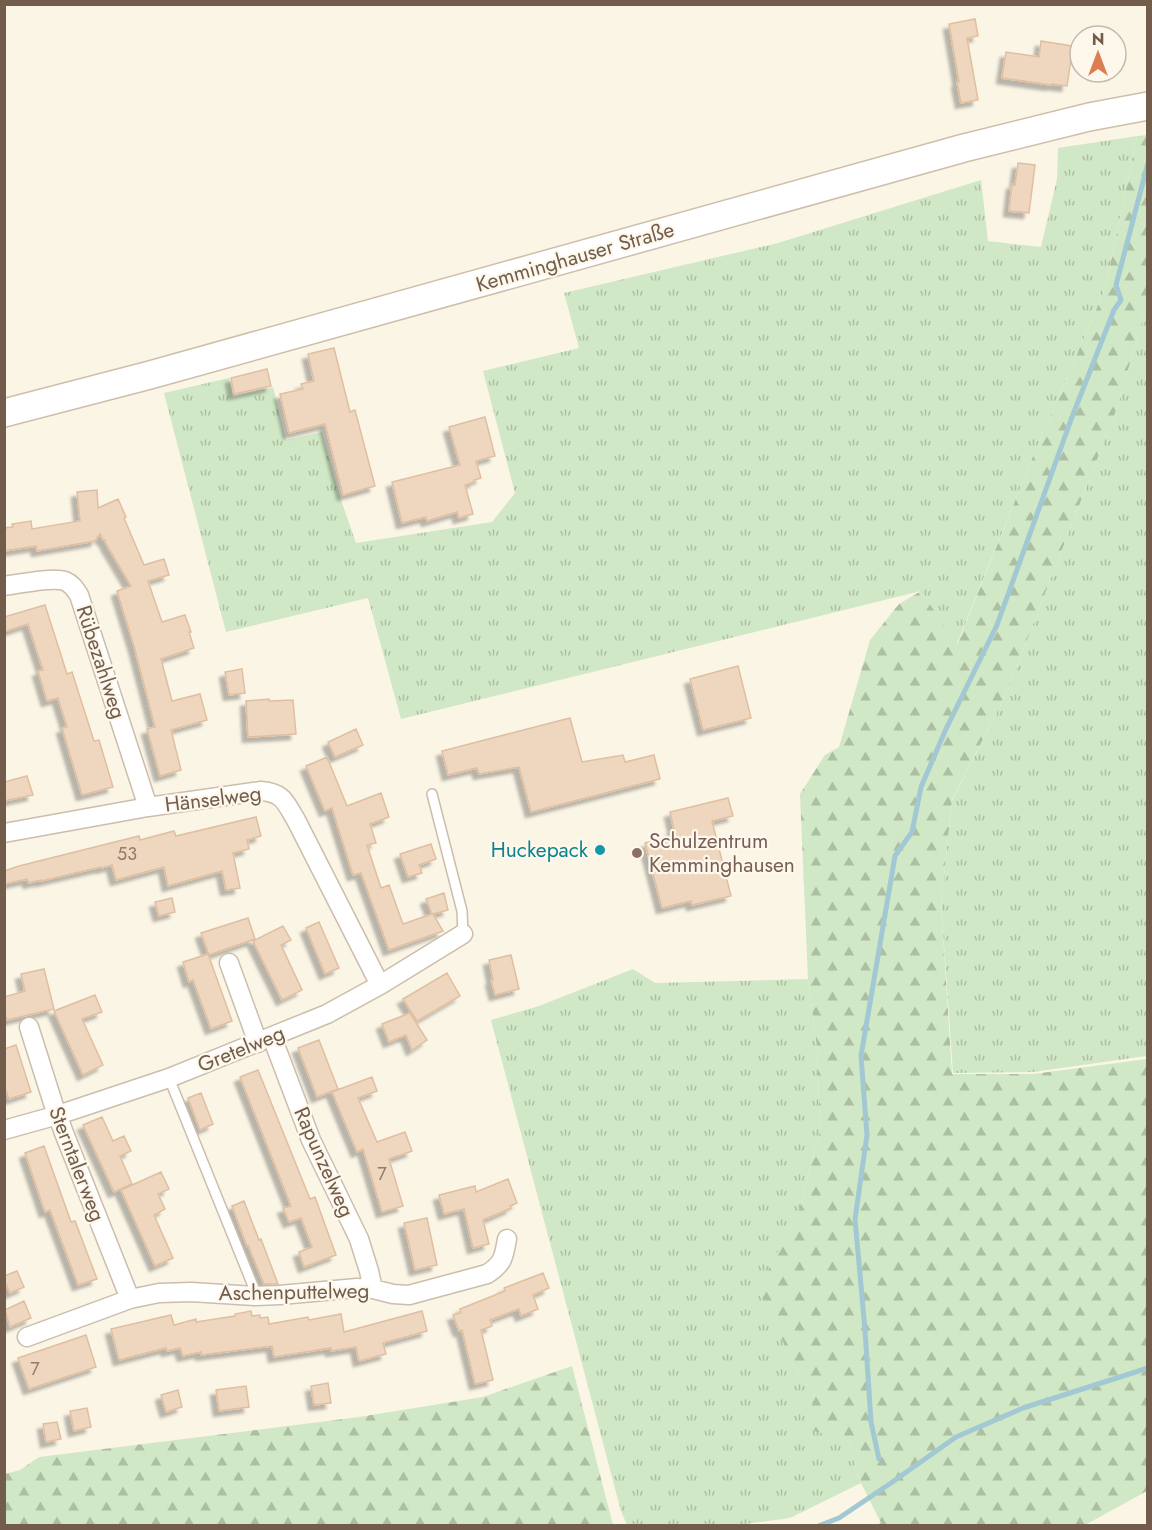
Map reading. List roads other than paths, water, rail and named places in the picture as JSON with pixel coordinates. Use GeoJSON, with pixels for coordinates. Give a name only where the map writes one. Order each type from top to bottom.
{"type":"FeatureCollection","features":[{"type":"Feature","properties":{"kind":"main road","name":"Kemminghauser Straße"},"geometry":{"type":"LineString","coordinates":[[4,413],[220,356],[964,148],[1089,117],[1148,106]]}},
{"type":"Feature","properties":{"kind":"street","name":"Rübezahlweg"},"geometry":{"type":"LineString","coordinates":[[4,586],[51,580],[64,581],[73,586],[79,595],[148,807]]}},
{"type":"Feature","properties":{"kind":"street","name":"Hänselweg"},"geometry":{"type":"LineString","coordinates":[[4,833],[148,807],[261,791],[274,792],[282,798],[296,820],[380,986]]}},
{"type":"Feature","properties":{"kind":"street","name":"Gretelweg"},"geometry":{"type":"LineString","coordinates":[[4,1130],[58,1115],[169,1078],[327,1014],[380,986],[463,934]]}},
{"type":"Feature","properties":{"kind":"street","name":"Rapunzelweg"},"geometry":{"type":"LineString","coordinates":[[229,963],[359,1239],[373,1289]]}},
{"type":"Feature","properties":{"kind":"street","name":"Sterntalerweg"},"geometry":{"type":"LineString","coordinates":[[29,1027],[58,1115],[130,1299]]}},
{"type":"Feature","properties":{"kind":"street","name":"Aschenputtelweg"},"geometry":{"type":"LineString","coordinates":[[27,1337],[130,1299],[159,1293],[191,1292],[255,1296],[357,1288],[393,1294],[409,1294],[487,1274],[498,1267],[504,1256],[507,1239]]}},
{"type":"Feature","properties":{"kind":"lane"},"geometry":{"type":"LineString","coordinates":[[432,794],[462,911],[463,934]]}},
{"type":"Feature","properties":{"kind":"lane"},"geometry":{"type":"LineString","coordinates":[[169,1078],[255,1291],[255,1296]]}},
{"type":"Feature","properties":{"kind":"waterway"},"geometry":{"type":"LineString","coordinates":[[879,1459],[871,1422],[855,1219],[867,1135],[861,1056],[895,856],[912,832],[921,787],[946,729],[997,625],[1072,417],[1114,310],[1121,300],[1116,285],[1148,163]]}},
{"type":"Feature","properties":{"kind":"waterway"},"geometry":{"type":"LineString","coordinates":[[818,1526],[839,1518],[956,1437],[1023,1408],[1148,1368]]}},
{"type":"Feature","properties":{"kind":"place","name":"Huckepack"},"geometry":{"type":"Point","coordinates":[600,850]}},
{"type":"Feature","properties":{"kind":"place","name":"Schulzentrum Kemminghausen"},"geometry":{"type":"Point","coordinates":[637,853]}}]}
